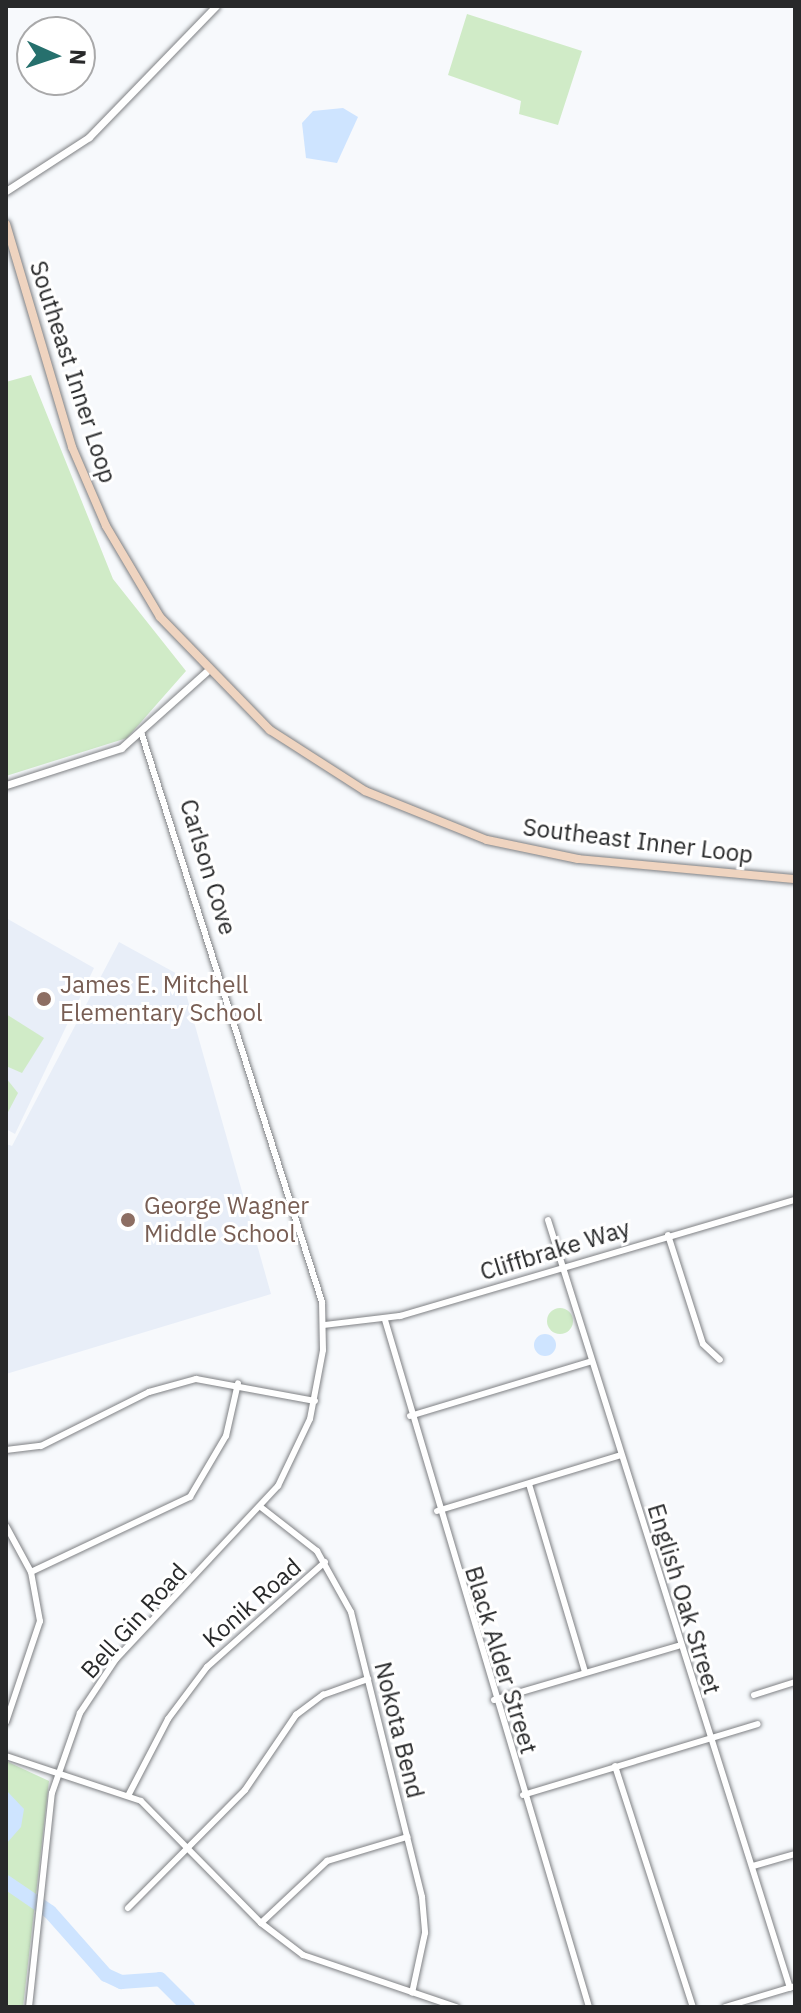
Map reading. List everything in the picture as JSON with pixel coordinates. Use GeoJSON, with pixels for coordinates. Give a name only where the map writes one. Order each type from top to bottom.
{"type":"FeatureCollection","features":[{"type":"Feature","properties":{"kind":"main road","name":"Southeast Inner Loop"},"geometry":{"type":"LineString","coordinates":[[6,224],[87,487],[143,591],[206,672],[326,768],[440,825],[578,859],[795,879]]}},
{"type":"Feature","properties":{"kind":"street"},"geometry":{"type":"LineString","coordinates":[[6,191],[89,137],[216,6]]}},
{"type":"Feature","properties":{"kind":"street"},"geometry":{"type":"LineString","coordinates":[[6,785],[142,735],[206,672]]}},
{"type":"Feature","properties":{"kind":"street","name":"Carlson Cove"},"geometry":{"type":"LineString","coordinates":[[142,735],[316,1288]]}},
{"type":"Feature","properties":{"kind":"street","name":"Cliffbrake Way"},"geometry":{"type":"LineString","coordinates":[[324,1325],[385,1320],[795,1200]]}},
{"type":"Feature","properties":{"kind":"street","name":"English Oak Street"},"geometry":{"type":"LineString","coordinates":[[548,1220],[678,1646],[792,1987]]}},
{"type":"Feature","properties":{"kind":"street"},"geometry":{"type":"LineString","coordinates":[[668,1235],[703,1344],[720,1360]]}},
{"type":"Feature","properties":{"kind":"street","name":"Bell Gin Road"},"geometry":{"type":"LineString","coordinates":[[29,2007],[57,1771],[80,1713],[116,1659],[262,1508],[294,1460],[315,1401],[324,1325],[316,1288]]}},
{"type":"Feature","properties":{"kind":"street","name":"Black Alder Street"},"geometry":{"type":"LineString","coordinates":[[385,1320],[437,1511],[589,2007]]}},
{"type":"Feature","properties":{"kind":"street"},"geometry":{"type":"LineString","coordinates":[[410,1416],[592,1361]]}},
{"type":"Feature","properties":{"kind":"street"},"geometry":{"type":"LineString","coordinates":[[6,1450],[41,1446],[163,1386],[196,1379],[238,1383],[315,1401]]}},
{"type":"Feature","properties":{"kind":"street"},"geometry":{"type":"LineString","coordinates":[[31,1572],[190,1497],[226,1436],[238,1383]]}},
{"type":"Feature","properties":{"kind":"street"},"geometry":{"type":"LineString","coordinates":[[437,1511],[621,1455]]}},
{"type":"Feature","properties":{"kind":"street"},"geometry":{"type":"LineString","coordinates":[[529,1484],[585,1672]]}},
{"type":"Feature","properties":{"kind":"street","name":"Nokota Bend"},"geometry":{"type":"LineString","coordinates":[[262,1508],[325,1562],[344,1590],[425,1919],[412,1993]]}},
{"type":"Feature","properties":{"kind":"street"},"geometry":{"type":"LineString","coordinates":[[6,1526],[31,1572],[37,1645],[6,1722]]}},
{"type":"Feature","properties":{"kind":"street","name":"Konik Road"},"geometry":{"type":"LineString","coordinates":[[129,1794],[161,1730],[207,1667],[325,1562]]}},
{"type":"Feature","properties":{"kind":"street"},"geometry":{"type":"LineString","coordinates":[[494,1700],[678,1646]]}},
{"type":"Feature","properties":{"kind":"street"},"geometry":{"type":"LineString","coordinates":[[128,1908],[245,1790],[296,1715],[323,1695],[368,1679]]}},
{"type":"Feature","properties":{"kind":"street"},"geometry":{"type":"LineString","coordinates":[[754,1695],[795,1682]]}},
{"type":"Feature","properties":{"kind":"street"},"geometry":{"type":"LineString","coordinates":[[523,1795],[758,1724]]}},
{"type":"Feature","properties":{"kind":"street"},"geometry":{"type":"LineString","coordinates":[[6,1756],[129,1794],[189,1848],[261,1923],[317,1962],[456,2007]]}},
{"type":"Feature","properties":{"kind":"street"},"geometry":{"type":"LineString","coordinates":[[615,1766],[693,2007]]}},
{"type":"Feature","properties":{"kind":"street"},"geometry":{"type":"LineString","coordinates":[[261,1923],[327,1861],[407,1837]]}},
{"type":"Feature","properties":{"kind":"street"},"geometry":{"type":"LineString","coordinates":[[753,1866],[795,1854]]}},
{"type":"Feature","properties":{"kind":"street"},"geometry":{"type":"LineString","coordinates":[[725,2007],[792,1987]]}},
{"type":"Feature","properties":{"kind":"shaded area","name":"James E. Mitchell Elementary School"},"geometry":{"type":"Polygon","coordinates":[[[6,918],[94,968],[15,1134],[6,1129],[6,918]]]}},
{"type":"Feature","properties":{"kind":"shaded area","name":"George Wagner Middle School"},"geometry":{"type":"Polygon","coordinates":[[[119,942],[181,976],[271,1294],[6,1374],[6,1144],[12,1146],[119,942]]]}},
{"type":"Feature","properties":{"kind":"green space"},"geometry":{"type":"Polygon","coordinates":[[[467,14],[582,51],[558,125],[519,114],[521,101],[448,75],[467,14]]]}},
{"type":"Feature","properties":{"kind":"green space"},"geometry":{"type":"Polygon","coordinates":[[[31,375],[113,579],[186,671],[127,738],[6,776],[6,382],[31,375]]]}},
{"type":"Feature","properties":{"kind":"green space"},"geometry":{"type":"Polygon","coordinates":[[[6,1014],[44,1038],[22,1073],[6,1066],[6,1014]]]}},
{"type":"Feature","properties":{"kind":"green space"},"geometry":{"type":"Polygon","coordinates":[[[6,1078],[18,1093],[6,1116],[6,1078]]]}},
{"type":"Feature","properties":{"kind":"green space"},"geometry":{"type":"Polygon","coordinates":[[[560,1308],[569,1312],[573,1321],[569,1330],[560,1334],[551,1330],[547,1321],[551,1312],[560,1308]]]}},
{"type":"Feature","properties":{"kind":"green space"},"geometry":{"type":"Polygon","coordinates":[[[6,1761],[49,1781],[23,2007],[6,2007],[6,1761]]]}},
{"type":"Feature","properties":{"kind":"water"},"geometry":{"type":"Polygon","coordinates":[[[343,108],[358,117],[337,163],[306,158],[302,123],[313,111],[343,108]]]}},
{"type":"Feature","properties":{"kind":"water"},"geometry":{"type":"Polygon","coordinates":[[[545,1334],[553,1337],[556,1345],[553,1353],[545,1356],[537,1353],[534,1345],[537,1337],[545,1334]]]}},
{"type":"Feature","properties":{"kind":"water"},"geometry":{"type":"Polygon","coordinates":[[[6,1790],[24,1809],[21,1827],[6,1844],[6,1790]]]}},
{"type":"Feature","properties":{"kind":"waterway"},"geometry":{"type":"LineString","coordinates":[[6,1882],[50,1912],[106,1975],[121,1982],[160,1979],[188,2007]]}},
{"type":"Feature","properties":{"kind":"place","name":"James E. Mitchell Elementary School"},"geometry":{"type":"Point","coordinates":[44,999]}},
{"type":"Feature","properties":{"kind":"place","name":"George Wagner Middle School"},"geometry":{"type":"Point","coordinates":[128,1220]}}]}
